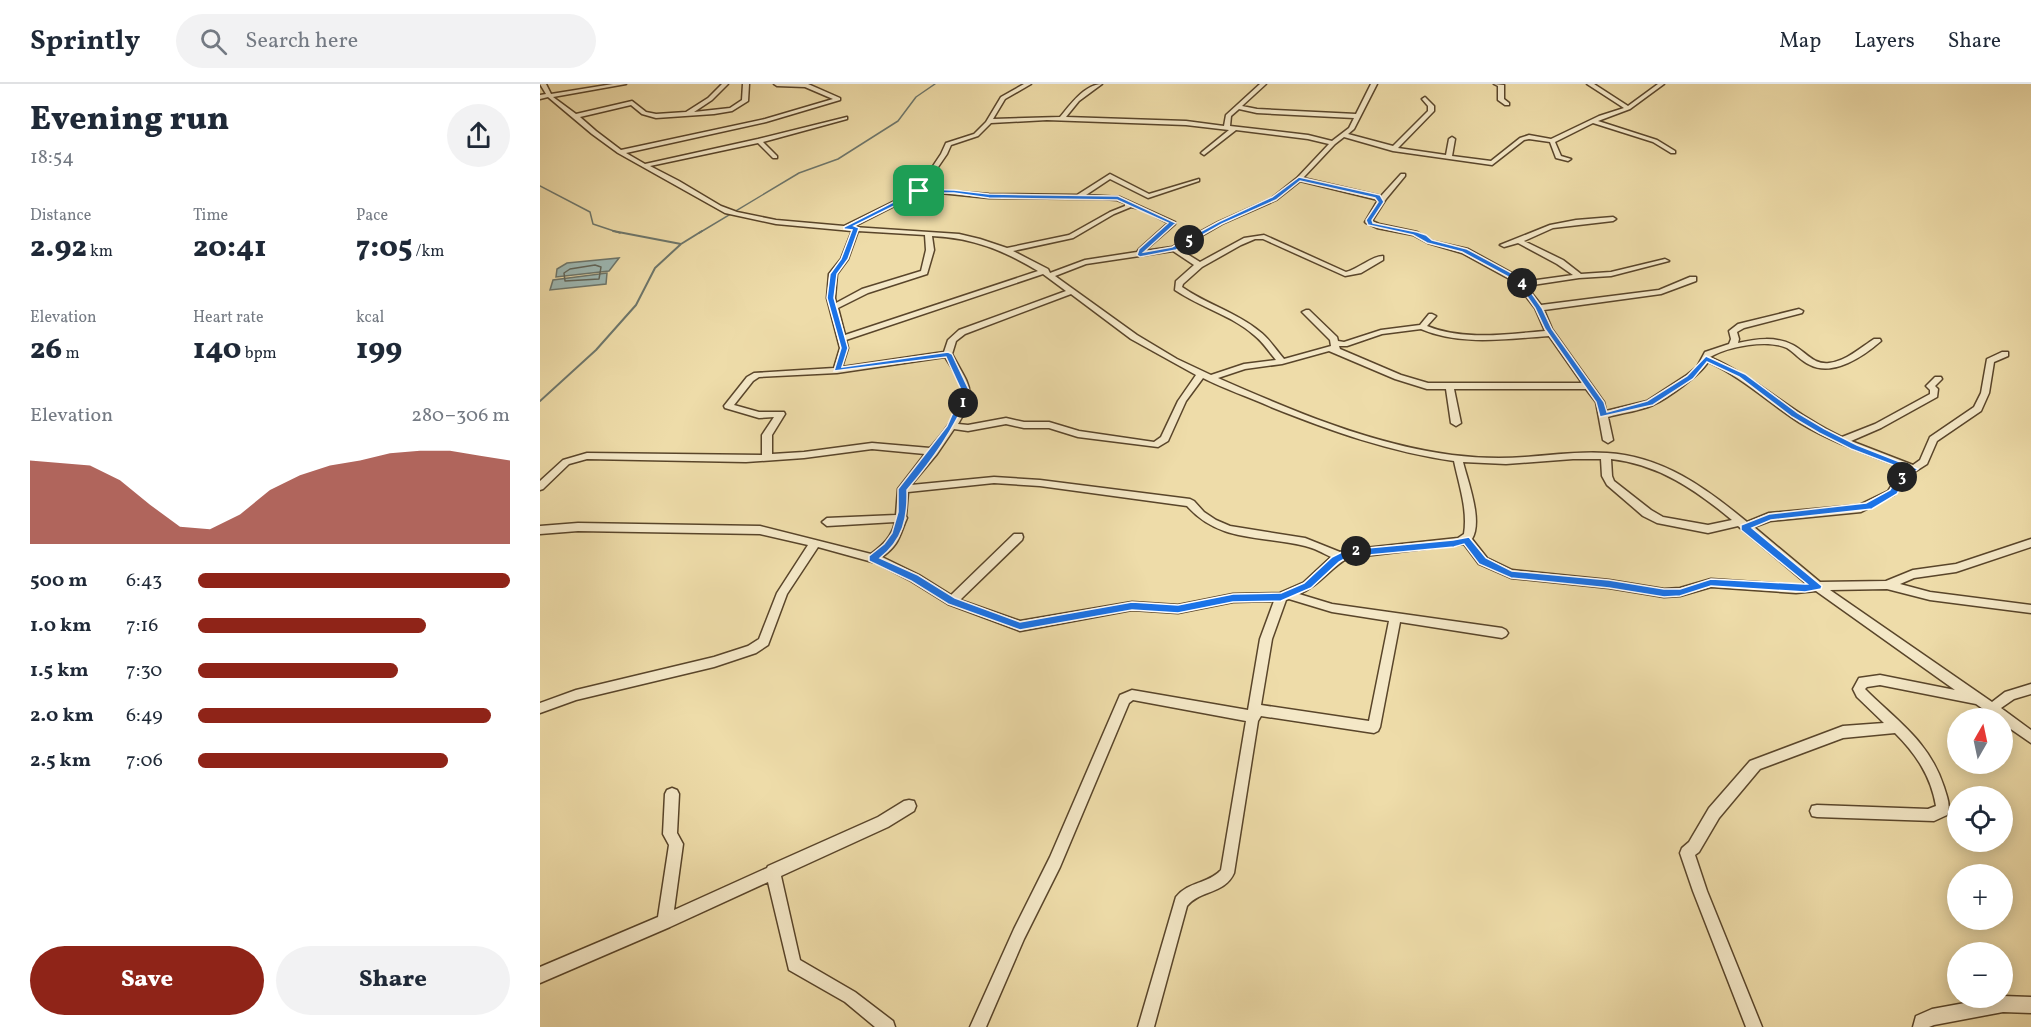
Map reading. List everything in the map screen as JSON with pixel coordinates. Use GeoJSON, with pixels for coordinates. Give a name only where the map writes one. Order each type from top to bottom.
{"type":"FeatureCollection","features":[{"type":"Feature","properties":{"kind":"street"},"geometry":{"type":"LineString","coordinates":[[543,84],[548,96],[556,104],[576,116],[598,137],[643,166],[693,190],[732,213],[851,228],[949,234],[978,240],[1006,250],[1048,273],[1134,337],[1205,376],[1354,436],[1458,460],[1506,461],[1619,456],[1645,462],[1666,471],[1712,500],[1817,586],[1992,708]]}},
{"type":"Feature","properties":{"kind":"street"},"geometry":{"type":"LineString","coordinates":[[540,98],[623,84]]}},
{"type":"Feature","properties":{"kind":"street"},"geometry":{"type":"LineString","coordinates":[[685,115],[710,99],[725,84]]}},
{"type":"Feature","properties":{"kind":"street"},"geometry":{"type":"LineString","coordinates":[[576,116],[632,104],[651,116],[714,112],[739,106],[745,102],[746,84]]}},
{"type":"Feature","properties":{"kind":"street"},"geometry":{"type":"LineString","coordinates":[[620,152],[782,116],[838,99],[809,86],[777,84]]}},
{"type":"Feature","properties":{"kind":"street"},"geometry":{"type":"LineString","coordinates":[[837,370],[844,348],[831,298],[834,274],[844,259],[851,228],[919,191],[944,154],[948,144],[976,135],[989,121],[1003,98],[1028,84]]}},
{"type":"Feature","properties":{"kind":"street"},"geometry":{"type":"LineString","coordinates":[[1062,118],[1077,100],[1099,84]]}},
{"type":"Feature","properties":{"kind":"street"},"geometry":{"type":"LineString","coordinates":[[1231,128],[1228,116],[1263,84]]}},
{"type":"Feature","properties":{"kind":"street"},"geometry":{"type":"LineString","coordinates":[[841,339],[1085,262],[1174,249],[1220,223],[1274,199],[1299,179],[1333,143],[1351,129],[1374,84]]}},
{"type":"Feature","properties":{"kind":"street"},"geometry":{"type":"LineString","coordinates":[[1497,84],[1502,88],[1502,103],[1507,104]]}},
{"type":"Feature","properties":{"kind":"street"},"geometry":{"type":"LineString","coordinates":[[1590,84],[1628,108]]}},
{"type":"Feature","properties":{"kind":"street"},"geometry":{"type":"LineString","coordinates":[[1344,135],[1393,149],[1492,163],[1530,134],[1552,141],[1593,121],[1628,108],[1660,84]]}},
{"type":"Feature","properties":{"kind":"street"},"geometry":{"type":"LineString","coordinates":[[1393,149],[1431,111],[1431,106],[1425,99]]}},
{"type":"Feature","properties":{"kind":"street"},"geometry":{"type":"LineString","coordinates":[[1239,107],[1257,111],[1357,116]]}},
{"type":"Feature","properties":{"kind":"street"},"geometry":{"type":"LineString","coordinates":[[643,166],[759,141],[845,118]]}},
{"type":"Feature","properties":{"kind":"street"},"geometry":{"type":"LineString","coordinates":[[989,121],[1062,118],[1186,123],[1308,137],[1333,143]]}},
{"type":"Feature","properties":{"kind":"street"},"geometry":{"type":"LineString","coordinates":[[1593,121],[1655,141],[1673,152]]}},
{"type":"Feature","properties":{"kind":"street"},"geometry":{"type":"LineString","coordinates":[[821,126],[830,132]]}},
{"type":"Feature","properties":{"kind":"street"},"geometry":{"type":"LineString","coordinates":[[1204,153],[1231,128]]}},
{"type":"Feature","properties":{"kind":"street"},"geometry":{"type":"LineString","coordinates":[[1449,156],[1452,140]]}},
{"type":"Feature","properties":{"kind":"street"},"geometry":{"type":"LineString","coordinates":[[759,141],[775,157]]}},
{"type":"Feature","properties":{"kind":"street"},"geometry":{"type":"LineString","coordinates":[[1552,141],[1558,157],[1568,159]]}},
{"type":"Feature","properties":{"kind":"street"},"geometry":{"type":"LineString","coordinates":[[1403,175],[1380,198],[1378,208],[1369,220],[1370,224],[1415,233],[1430,242],[1465,251],[1522,284],[1539,308],[1552,333],[1600,402],[1608,440]]}},
{"type":"Feature","properties":{"kind":"street"},"geometry":{"type":"LineString","coordinates":[[1077,197],[1110,176],[1148,196],[1197,180]]}},
{"type":"Feature","properties":{"kind":"street"},"geometry":{"type":"LineString","coordinates":[[1299,179],[1380,198]]}},
{"type":"Feature","properties":{"kind":"street"},"geometry":{"type":"LineString","coordinates":[[919,191],[989,196],[1118,198],[1173,223],[1142,250],[1140,255]]}},
{"type":"Feature","properties":{"kind":"street"},"geometry":{"type":"LineString","coordinates":[[1006,250],[1071,237],[1112,213],[1123,210],[1128,204]]}},
{"type":"Feature","properties":{"kind":"street"},"geometry":{"type":"LineString","coordinates":[[1504,245],[1519,241],[1551,226],[1613,219]]}},
{"type":"Feature","properties":{"kind":"street"},"geometry":{"type":"LineString","coordinates":[[834,307],[865,291],[924,272],[930,250],[928,234]]}},
{"type":"Feature","properties":{"kind":"street"},"geometry":{"type":"LineString","coordinates":[[1282,362],[1256,332],[1200,303],[1178,288],[1179,283],[1199,265],[1240,241],[1257,236],[1288,247],[1345,274],[1359,271],[1380,258]]}},
{"type":"Feature","properties":{"kind":"street"},"geometry":{"type":"LineString","coordinates":[[1519,241],[1560,262],[1579,276]]}},
{"type":"Feature","properties":{"kind":"street"},"geometry":{"type":"LineString","coordinates":[[1174,249],[1199,265]]}},
{"type":"Feature","properties":{"kind":"street"},"geometry":{"type":"LineString","coordinates":[[1522,284],[1611,274],[1665,261]]}},
{"type":"Feature","properties":{"kind":"street"},"geometry":{"type":"LineString","coordinates":[[1539,308],[1661,292],[1693,279]]}},
{"type":"Feature","properties":{"kind":"street"},"geometry":{"type":"LineString","coordinates":[[873,558],[893,540],[902,518],[903,489],[934,452],[951,426],[966,392],[948,354],[950,344],[962,332],[1073,291]]}},
{"type":"Feature","properties":{"kind":"street"},"geometry":{"type":"LineString","coordinates":[[1732,346],[1735,339],[1733,331],[1741,326],[1799,310]]}},
{"type":"Feature","properties":{"kind":"street"},"geometry":{"type":"LineString","coordinates":[[1306,312],[1336,347],[1410,382],[1427,387],[1590,386]]}},
{"type":"Feature","properties":{"kind":"street"},"geometry":{"type":"LineString","coordinates":[[1422,327],[1432,316]]}},
{"type":"Feature","properties":{"kind":"street"},"geometry":{"type":"LineString","coordinates":[[951,426],[968,428],[1006,420],[1024,424],[1049,425],[1078,434],[1155,445],[1165,439],[1182,401],[1205,376],[1244,367],[1282,362],[1381,332],[1422,327],[1442,335],[1467,337],[1552,333]]}},
{"type":"Feature","properties":{"kind":"street"},"geometry":{"type":"LineString","coordinates":[[1603,415],[1650,403],[1690,377],[1708,354],[1732,346],[1760,341],[1783,344],[1791,346],[1813,365],[1827,366],[1838,364],[1877,341]]}},
{"type":"Feature","properties":{"kind":"street"},"geometry":{"type":"LineString","coordinates":[[767,458],[767,435],[781,414],[759,415],[728,406],[750,379],[757,375],[837,370],[948,354]]}},
{"type":"Feature","properties":{"kind":"street"},"geometry":{"type":"LineString","coordinates":[[1606,456],[1607,476],[1610,483],[1653,517],[1708,529],[1742,525],[1769,517],[1868,506],[1893,492],[1902,476],[1924,462],[1933,440],[1978,409],[1985,393],[1990,361],[2005,354]]}},
{"type":"Feature","properties":{"kind":"street"},"geometry":{"type":"LineString","coordinates":[[1706,358],[1742,376],[1804,421],[1854,447],[1914,469]]}},
{"type":"Feature","properties":{"kind":"street"},"geometry":{"type":"LineString","coordinates":[[1843,440],[1865,434],[1934,395],[1934,389],[1930,386],[1938,379]]}},
{"type":"Feature","properties":{"kind":"street"},"geometry":{"type":"LineString","coordinates":[[1450,388],[1456,423]]}},
{"type":"Feature","properties":{"kind":"street"},"geometry":{"type":"LineString","coordinates":[[540,487],[566,462],[587,456],[767,458],[872,446],[934,452]]}},
{"type":"Feature","properties":{"kind":"street"},"geometry":{"type":"LineString","coordinates":[[1146,1027],[1181,902],[1189,892],[1218,883],[1227,873],[1266,639],[1285,596],[1307,586],[1340,557],[1354,552],[1454,544],[1466,539],[1471,524],[1458,460]]}},
{"type":"Feature","properties":{"kind":"street"},"geometry":{"type":"LineString","coordinates":[[903,489],[994,480],[1040,483],[1144,498],[1175,499],[1190,502],[1198,515],[1225,527],[1250,534],[1307,543],[1340,557]]}},
{"type":"Feature","properties":{"kind":"street"},"geometry":{"type":"LineString","coordinates":[[827,522],[902,518]]}},
{"type":"Feature","properties":{"kind":"street"},"geometry":{"type":"LineString","coordinates":[[540,530],[578,527],[760,530],[873,558],[915,578],[952,601],[984,615],[1025,626],[1132,606],[1178,609],[1233,598],[1285,596],[1332,608],[1502,633]]}},
{"type":"Feature","properties":{"kind":"street"},"geometry":{"type":"LineString","coordinates":[[952,601],[1018,537]]}},
{"type":"Feature","properties":{"kind":"street"},"geometry":{"type":"LineString","coordinates":[[1466,539],[1483,561],[1511,574],[1609,584],[1664,593],[1680,592],[1711,583],[1796,589],[1817,586],[1887,585],[1930,596],[2031,609]]}},
{"type":"Feature","properties":{"kind":"street"},"geometry":{"type":"LineString","coordinates":[[540,708],[576,695],[714,662],[758,646],[764,642],[783,593],[815,543]]}},
{"type":"Feature","properties":{"kind":"street"},"geometry":{"type":"LineString","coordinates":[[1887,585],[1913,574],[1956,568],[2031,543]]}},
{"type":"Feature","properties":{"kind":"street"},"geometry":{"type":"LineString","coordinates":[[978,1027],[1019,934],[1055,862],[1124,699],[1132,695],[1374,727],[1395,617]]}},
{"type":"Feature","properties":{"kind":"street"},"geometry":{"type":"LineString","coordinates":[[1817,812],[1934,815],[1942,810],[1943,805],[1930,768],[1908,737],[1862,693],[1859,689],[1863,682],[1880,680],[1981,701]]}},
{"type":"Feature","properties":{"kind":"street"},"geometry":{"type":"LineString","coordinates":[[1994,708],[2000,699],[2031,689]]}},
{"type":"Feature","properties":{"kind":"street"},"geometry":{"type":"LineString","coordinates":[[2013,724],[2031,737]]}},
{"type":"Feature","properties":{"kind":"street"},"geometry":{"type":"LineString","coordinates":[[1754,1027],[1687,853],[1694,847],[1714,813],[1755,765],[1843,732],[1896,727]]}},
{"type":"Feature","properties":{"kind":"street"},"geometry":{"type":"LineString","coordinates":[[665,922],[676,844],[670,834],[672,794]]}},
{"type":"Feature","properties":{"kind":"street"},"geometry":{"type":"LineString","coordinates":[[540,975],[665,922],[883,822],[909,806]]}},
{"type":"Feature","properties":{"kind":"street"},"geometry":{"type":"LineString","coordinates":[[773,871],[794,965],[850,997],[887,1027]]}},
{"type":"Feature","properties":{"kind":"street"},"geometry":{"type":"LineString","coordinates":[[1921,1027],[1922,1022],[1932,1017],[2003,1004],[2031,1005]]}},
{"type":"Feature","properties":{"kind":"water"},"geometry":{"type":"Polygon","coordinates":[[[619,258],[609,271],[556,277],[557,269],[567,263],[619,258]]]}},
{"type":"Feature","properties":{"kind":"water"},"geometry":{"type":"Polygon","coordinates":[[[607,273],[606,284],[550,290],[553,280],[607,273]]]}},
{"type":"Feature","properties":{"kind":"waterway"},"geometry":{"type":"LineString","coordinates":[[699,233],[799,173],[838,159],[898,121],[916,97],[935,84]]}},
{"type":"Feature","properties":{"kind":"waterway"},"geometry":{"type":"LineString","coordinates":[[540,186],[590,212],[593,224],[615,231]]}},
{"type":"Feature","properties":{"kind":"waterway"},"geometry":{"type":"LineString","coordinates":[[615,231],[681,244]]}},
{"type":"Feature","properties":{"kind":"waterway"},"geometry":{"type":"LineString","coordinates":[[615,231],[620,233]]}},
{"type":"Feature","properties":{"kind":"waterway"},"geometry":{"type":"LineString","coordinates":[[681,244],[702,231]]}},
{"type":"Feature","properties":{"kind":"waterway"},"geometry":{"type":"LineString","coordinates":[[540,401],[596,350],[636,305],[655,268],[681,244]]}},
{"type":"Feature","properties":{"kind":"route"},"geometry":{"type":"LineString","coordinates":[[1299,179],[1378,197],[1381,202],[1368,222],[1370,224],[1415,233],[1430,242],[1465,251],[1518,280],[1539,308],[1548,329],[1600,402],[1603,415],[1650,403],[1690,377],[1700,368],[1706,358],[1742,376],[1795,415],[1822,431],[1854,447],[1914,469],[1902,476],[1893,492],[1868,506],[1769,517],[1745,527],[1817,586],[1796,589],[1725,582],[1704,584],[1680,592],[1664,593],[1609,584],[1548,579],[1511,574],[1496,569],[1483,561],[1466,539],[1454,544],[1366,550],[1346,554],[1335,560],[1307,586],[1281,597],[1233,598],[1178,609],[1132,606],[1020,626],[984,615],[952,601],[915,578],[873,558],[887,547],[897,533],[903,512],[903,489],[934,452],[951,426],[966,392],[948,354],[837,370],[844,348],[831,290],[834,274],[844,259],[856,228],[846,228],[919,191],[989,196],[1046,195],[1118,198],[1173,223],[1142,250],[1140,255],[1174,249],[1220,223],[1274,199],[1299,179]]}}]}
